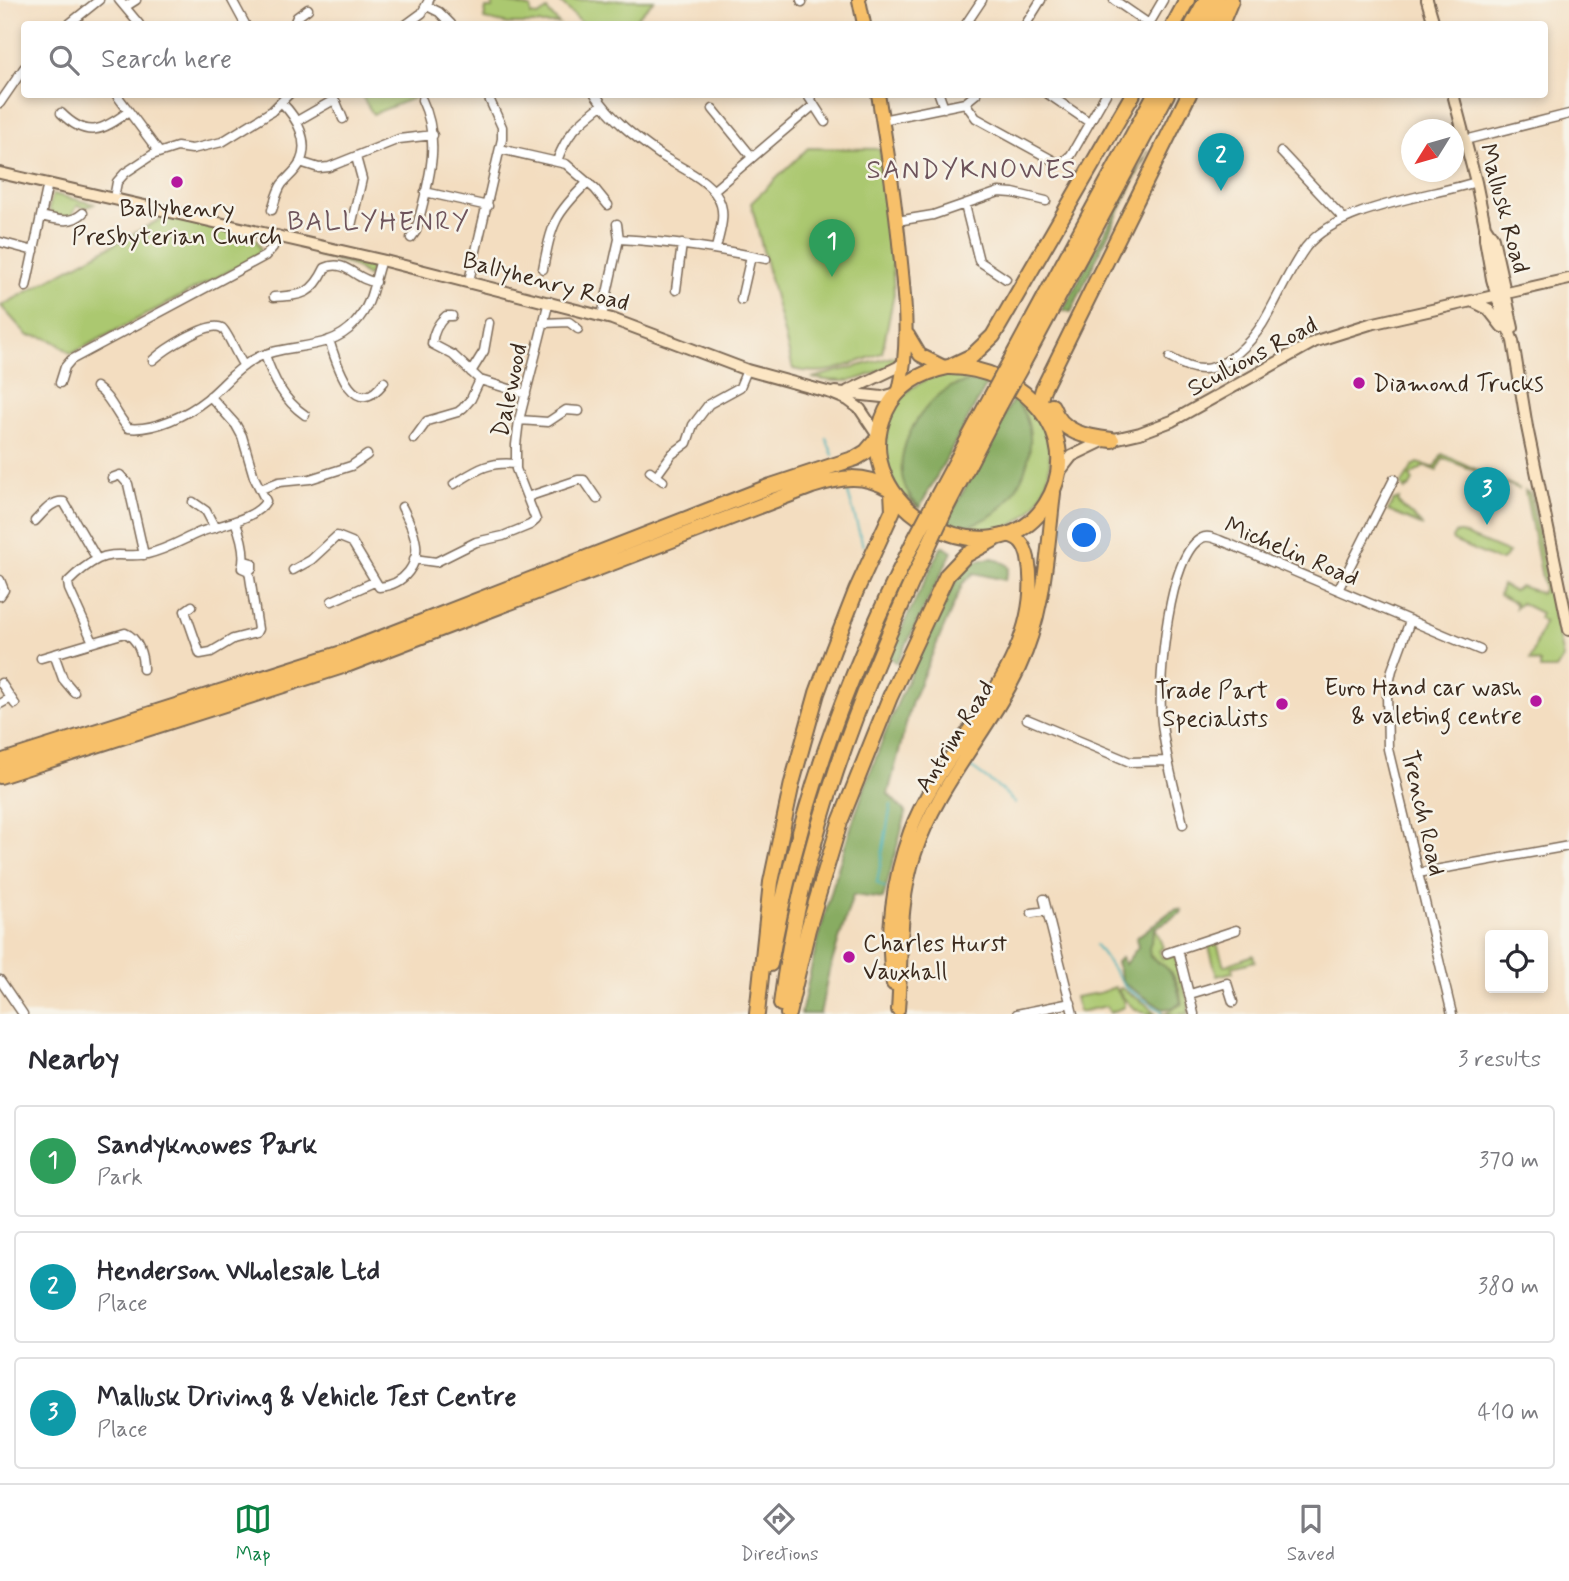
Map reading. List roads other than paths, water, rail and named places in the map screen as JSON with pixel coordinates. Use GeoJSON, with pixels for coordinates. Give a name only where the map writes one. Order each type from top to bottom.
{"type":"FeatureCollection","features":[{"type":"Feature","properties":{"kind":"highway"},"geometry":{"type":"LineString","coordinates":[[1176,21],[1187,0]]}},
{"type":"Feature","properties":{"kind":"highway"},"geometry":{"type":"LineString","coordinates":[[1195,21],[1206,0]]}},
{"type":"Feature","properties":{"kind":"highway"},"geometry":{"type":"LineString","coordinates":[[1207,21],[1218,0]]}},
{"type":"Feature","properties":{"kind":"highway"},"geometry":{"type":"LineString","coordinates":[[1222,21],[1231,0]]}},
{"type":"Feature","properties":{"kind":"highway"},"geometry":{"type":"LineString","coordinates":[[0,762],[254,683],[383,638],[771,486],[856,458],[866,452],[878,437],[887,408],[898,392],[916,377],[972,356],[993,336],[1131,98]]}},
{"type":"Feature","properties":{"kind":"highway"},"geometry":{"type":"LineString","coordinates":[[760,1014],[779,914],[813,782],[837,711],[863,648],[993,407],[1152,98]]}},
{"type":"Feature","properties":{"kind":"highway"},"geometry":{"type":"LineString","coordinates":[[1018,359],[1165,98]]}},
{"type":"Feature","properties":{"kind":"highway"},"geometry":{"type":"LineString","coordinates":[[788,1014],[824,871],[856,778],[890,697],[952,568],[976,548],[1023,526],[1048,501],[1057,480],[1060,451],[1040,399],[1187,98]]}},
{"type":"Feature","properties":{"kind":"highway"},"geometry":{"type":"LineString","coordinates":[[946,367],[969,367],[999,379],[1023,392],[1046,415]]}},
{"type":"Feature","properties":{"kind":"highway"},"geometry":{"type":"LineString","coordinates":[[1049,377],[1050,401],[1059,420],[1080,434],[1106,441]]}},
{"type":"Feature","properties":{"kind":"highway"},"geometry":{"type":"LineString","coordinates":[[760,1014],[771,882],[794,772],[817,693],[833,650],[894,504],[880,464],[878,437]]}},
{"type":"Feature","properties":{"kind":"highway"},"geometry":{"type":"LineString","coordinates":[[0,776],[349,664],[812,486],[848,477],[868,479],[891,491],[911,512],[945,531],[970,538],[1003,536]]}},
{"type":"Feature","properties":{"kind":"highway"},"geometry":{"type":"LineString","coordinates":[[780,1014],[793,932],[824,804],[919,547]]}},
{"type":"Feature","properties":{"kind":"main road"},"geometry":{"type":"LineString","coordinates":[[859,0],[863,21]]}},
{"type":"Feature","properties":{"kind":"main road"},"geometry":{"type":"LineString","coordinates":[[1427,0],[1433,21]]}},
{"type":"Feature","properties":{"kind":"main road"},"geometry":{"type":"LineString","coordinates":[[879,98],[897,221],[907,331],[898,392]]}},
{"type":"Feature","properties":{"kind":"main road","name":"Mallusk Road"},"geometry":{"type":"LineString","coordinates":[[1454,98],[1476,182],[1492,279],[1501,294]]}},
{"type":"Feature","properties":{"kind":"main road","name":"Ballyhenry Road"},"geometry":{"type":"LineString","coordinates":[[0,173],[381,260],[603,316],[655,333],[747,370],[848,400],[860,409],[878,437]]}},
{"type":"Feature","properties":{"kind":"main road","name":"Mallusk Road"},"geometry":{"type":"LineString","coordinates":[[1485,226],[1493,238],[1501,294],[1513,341],[1527,427],[1569,630]]}},
{"type":"Feature","properties":{"kind":"main road"},"geometry":{"type":"LineString","coordinates":[[1492,279],[1474,302],[1490,312],[1513,341]]}},
{"type":"Feature","properties":{"kind":"main road","name":"Scullions Road"},"geometry":{"type":"LineString","coordinates":[[1057,480],[1072,456],[1106,441],[1140,433],[1172,421],[1316,341],[1370,324],[1569,279]]}},
{"type":"Feature","properties":{"kind":"main road"},"geometry":{"type":"LineString","coordinates":[[907,331],[920,355],[946,367]]}},
{"type":"Feature","properties":{"kind":"main road"},"geometry":{"type":"LineString","coordinates":[[845,392],[890,372],[904,362]]}},
{"type":"Feature","properties":{"kind":"main road","name":"Ballyhenry Road"},"geometry":{"type":"LineString","coordinates":[[831,393],[845,392],[881,397],[898,392]]}},
{"type":"Feature","properties":{"kind":"main road"},"geometry":{"type":"LineString","coordinates":[[1046,415],[1082,439],[1106,441]]}},
{"type":"Feature","properties":{"kind":"main road","name":"Antrim Road"},"geometry":{"type":"LineString","coordinates":[[898,1012],[904,906],[914,856],[924,827],[942,791],[1009,686],[1031,640],[1043,595],[1057,480]]}},
{"type":"Feature","properties":{"kind":"main road","name":"Antrim Road"},"geometry":{"type":"LineString","coordinates":[[898,1012],[892,978],[891,926],[896,885],[905,846],[930,790],[1007,667],[1021,638],[1026,619],[1030,589],[1026,550],[1021,540],[1015,536],[1003,536]]}},
{"type":"Feature","properties":{"kind":"street"},"geometry":{"type":"LineString","coordinates":[[73,21],[99,0]]}},
{"type":"Feature","properties":{"kind":"street"},"geometry":{"type":"LineString","coordinates":[[119,0],[136,21]]}},
{"type":"Feature","properties":{"kind":"street"},"geometry":{"type":"LineString","coordinates":[[125,8],[136,0]]}},
{"type":"Feature","properties":{"kind":"street"},"geometry":{"type":"LineString","coordinates":[[232,0],[243,21]]}},
{"type":"Feature","properties":{"kind":"street"},"geometry":{"type":"LineString","coordinates":[[968,21],[982,0]]}},
{"type":"Feature","properties":{"kind":"street"},"geometry":{"type":"LineString","coordinates":[[1028,21],[1041,0]]}},
{"type":"Feature","properties":{"kind":"street"},"geometry":{"type":"LineString","coordinates":[[1114,0],[1145,21]]}},
{"type":"Feature","properties":{"kind":"street"},"geometry":{"type":"LineString","coordinates":[[1151,21],[1163,0]]}},
{"type":"Feature","properties":{"kind":"street"},"geometry":{"type":"LineString","coordinates":[[410,21],[428,3],[448,21]]}},
{"type":"Feature","properties":{"kind":"street"},"geometry":{"type":"LineString","coordinates":[[295,21],[308,9]]}},
{"type":"Feature","properties":{"kind":"street"},"geometry":{"type":"LineString","coordinates":[[0,103],[21,72]]}},
{"type":"Feature","properties":{"kind":"street"},"geometry":{"type":"LineString","coordinates":[[119,98],[159,152]]}},
{"type":"Feature","properties":{"kind":"street"},"geometry":{"type":"LineString","coordinates":[[114,198],[117,182],[125,173],[159,152],[177,146],[192,149],[222,142],[286,98]]}},
{"type":"Feature","properties":{"kind":"street"},"geometry":{"type":"LineString","coordinates":[[469,281],[500,149],[502,127],[489,98]]}},
{"type":"Feature","properties":{"kind":"street"},"geometry":{"type":"LineString","coordinates":[[598,98],[613,119],[714,190],[723,212],[716,248]]}},
{"type":"Feature","properties":{"kind":"street"},"geometry":{"type":"LineString","coordinates":[[810,98],[825,122]]}},
{"type":"Feature","properties":{"kind":"street"},"geometry":{"type":"LineString","coordinates":[[940,98],[944,108]]}},
{"type":"Feature","properties":{"kind":"street"},"geometry":{"type":"LineString","coordinates":[[882,120],[965,103],[971,98]]}},
{"type":"Feature","properties":{"kind":"street"},"geometry":{"type":"LineString","coordinates":[[1054,98],[1089,122]]}},
{"type":"Feature","properties":{"kind":"street"},"geometry":{"type":"LineString","coordinates":[[965,103],[976,118],[1056,162],[1063,162],[1071,155],[1104,98]]}},
{"type":"Feature","properties":{"kind":"street"},"geometry":{"type":"LineString","coordinates":[[411,238],[416,231],[430,174],[433,135],[430,117],[422,100]]}},
{"type":"Feature","properties":{"kind":"street"},"geometry":{"type":"LineString","coordinates":[[296,121],[332,101],[336,102],[341,110],[343,119]]}},
{"type":"Feature","properties":{"kind":"street"},"geometry":{"type":"LineString","coordinates":[[272,210],[278,190],[300,162],[303,138],[296,121],[282,103]]}},
{"type":"Feature","properties":{"kind":"street"},"geometry":{"type":"LineString","coordinates":[[557,161],[565,140],[573,129],[602,105]]}},
{"type":"Feature","properties":{"kind":"street"},"geometry":{"type":"LineString","coordinates":[[714,190],[814,105]]}},
{"type":"Feature","properties":{"kind":"street"},"geometry":{"type":"LineString","coordinates":[[713,109],[752,157]]}},
{"type":"Feature","properties":{"kind":"street"},"geometry":{"type":"LineString","coordinates":[[61,113],[69,121],[95,130],[105,129],[128,112]]}},
{"type":"Feature","properties":{"kind":"street"},"geometry":{"type":"LineString","coordinates":[[1465,140],[1569,114]]}},
{"type":"Feature","properties":{"kind":"street"},"geometry":{"type":"LineString","coordinates":[[300,162],[319,168],[330,167],[399,139],[433,135]]}},
{"type":"Feature","properties":{"kind":"street"},"geometry":{"type":"LineString","coordinates":[[500,149],[566,164],[588,182],[608,205]]}},
{"type":"Feature","properties":{"kind":"street"},"geometry":{"type":"LineString","coordinates":[[1281,152],[1344,219]]}},
{"type":"Feature","properties":{"kind":"street"},"geometry":{"type":"LineString","coordinates":[[351,226],[362,179],[356,157]]}},
{"type":"Feature","properties":{"kind":"street"},"geometry":{"type":"LineString","coordinates":[[543,268],[554,221],[559,211],[588,182]]}},
{"type":"Feature","properties":{"kind":"street"},"geometry":{"type":"LineString","coordinates":[[1170,358],[1188,367],[1202,369],[1214,366],[1239,351],[1256,334],[1306,247],[1322,232],[1344,219],[1476,182]]}},
{"type":"Feature","properties":{"kind":"street"},"geometry":{"type":"LineString","coordinates":[[26,287],[48,183]]}},
{"type":"Feature","properties":{"kind":"street"},"geometry":{"type":"LineString","coordinates":[[425,192],[488,206]]}},
{"type":"Feature","properties":{"kind":"street"},"geometry":{"type":"LineString","coordinates":[[897,221],[933,215],[999,192],[1046,201]]}},
{"type":"Feature","properties":{"kind":"street"},"geometry":{"type":"LineString","coordinates":[[965,205],[979,261],[1006,279]]}},
{"type":"Feature","properties":{"kind":"street"},"geometry":{"type":"LineString","coordinates":[[41,216],[67,221],[77,219],[83,213]]}},
{"type":"Feature","properties":{"kind":"street"},"geometry":{"type":"LineString","coordinates":[[603,316],[619,239],[617,224]]}},
{"type":"Feature","properties":{"kind":"street"},"geometry":{"type":"LineString","coordinates":[[60,383],[65,367],[71,360],[265,256],[278,236]]}},
{"type":"Feature","properties":{"kind":"street"},"geometry":{"type":"LineString","coordinates":[[619,239],[716,248],[766,259]]}},
{"type":"Feature","properties":{"kind":"street"},"geometry":{"type":"LineString","coordinates":[[0,243],[34,251]]}},
{"type":"Feature","properties":{"kind":"street"},"geometry":{"type":"LineString","coordinates":[[676,290],[682,244]]}},
{"type":"Feature","properties":{"kind":"street"},"geometry":{"type":"LineString","coordinates":[[741,300],[751,256]]}},
{"type":"Feature","properties":{"kind":"street"},"geometry":{"type":"LineString","coordinates":[[96,387],[128,428],[147,428],[169,420],[210,396],[244,366],[265,355],[329,340],[355,324],[372,299],[381,260]]}},
{"type":"Feature","properties":{"kind":"street"},"geometry":{"type":"LineString","coordinates":[[274,297],[308,292],[319,281],[325,268],[335,265],[344,266],[366,281],[376,282]]}},
{"type":"Feature","properties":{"kind":"street","name":"Dalewood"},"geometry":{"type":"LineString","coordinates":[[414,559],[436,562],[476,542],[490,541],[536,520],[516,464],[519,421],[549,301]]}},
{"type":"Feature","properties":{"kind":"street"},"geometry":{"type":"LineString","coordinates":[[452,316],[446,316],[439,322],[432,335],[432,344],[453,355],[480,380],[526,394]]}},
{"type":"Feature","properties":{"kind":"street"},"geometry":{"type":"LineString","coordinates":[[543,323],[569,322],[578,329]]}},
{"type":"Feature","properties":{"kind":"street"},"geometry":{"type":"LineString","coordinates":[[471,372],[484,351],[489,323]]}},
{"type":"Feature","properties":{"kind":"street"},"geometry":{"type":"LineString","coordinates":[[153,360],[174,344],[209,327],[217,326],[223,328],[228,335],[231,346],[244,366]]}},
{"type":"Feature","properties":{"kind":"street"},"geometry":{"type":"LineString","coordinates":[[329,340],[343,377],[356,394],[371,396],[384,382]]}},
{"type":"Feature","properties":{"kind":"street"},"geometry":{"type":"LineString","coordinates":[[265,355],[274,380],[295,408],[305,415]]}},
{"type":"Feature","properties":{"kind":"street"},"geometry":{"type":"LineString","coordinates":[[656,476],[672,454],[687,443],[693,425],[709,404],[740,387],[747,370]]}},
{"type":"Feature","properties":{"kind":"street"},"geometry":{"type":"LineString","coordinates":[[414,439],[427,421],[463,408],[471,399],[480,380]]}},
{"type":"Feature","properties":{"kind":"street"},"geometry":{"type":"LineString","coordinates":[[93,642],[68,582],[97,559],[109,555],[144,555],[168,549],[198,533],[235,521],[262,508],[266,501],[254,477],[243,436],[210,396]]}},
{"type":"Feature","properties":{"kind":"street"},"geometry":{"type":"LineString","coordinates":[[519,421],[548,422],[566,410],[579,411]]}},
{"type":"Feature","properties":{"kind":"street"},"geometry":{"type":"LineString","coordinates":[[261,489],[279,482],[310,479],[351,466],[367,455]]}},
{"type":"Feature","properties":{"kind":"street"},"geometry":{"type":"LineString","coordinates":[[454,484],[487,465],[499,462],[516,464]]}},
{"type":"Feature","properties":{"kind":"street"},"geometry":{"type":"LineString","coordinates":[[111,478],[120,475],[128,484],[144,555]]}},
{"type":"Feature","properties":{"kind":"street"},"geometry":{"type":"LineString","coordinates":[[1338,590],[1394,479]]}},
{"type":"Feature","properties":{"kind":"street"},"geometry":{"type":"LineString","coordinates":[[527,497],[584,480],[597,499]]}},
{"type":"Feature","properties":{"kind":"street"},"geometry":{"type":"LineString","coordinates":[[35,521],[49,506],[59,501],[64,502],[97,559]]}},
{"type":"Feature","properties":{"kind":"street"},"geometry":{"type":"LineString","coordinates":[[193,502],[206,511],[215,528]]}},
{"type":"Feature","properties":{"kind":"street"},"geometry":{"type":"LineString","coordinates":[[293,570],[311,560],[337,536],[352,542],[374,582],[383,587],[402,580],[408,574],[414,559],[416,540],[402,507]]}},
{"type":"Feature","properties":{"kind":"street"},"geometry":{"type":"LineString","coordinates":[[192,606],[185,611],[200,654],[212,652],[233,639],[256,633],[258,629],[249,572],[252,563],[245,561],[235,521]]}},
{"type":"Feature","properties":{"kind":"street","name":"Michelin Road"},"geometry":{"type":"LineString","coordinates":[[1183,824],[1167,761],[1161,713],[1161,665],[1174,588],[1192,546],[1200,538],[1207,536],[1480,650]]}},
{"type":"Feature","properties":{"kind":"street"},"geometry":{"type":"LineString","coordinates":[[0,580],[4,590],[0,596]]}},
{"type":"Feature","properties":{"kind":"street"},"geometry":{"type":"LineString","coordinates":[[332,601],[374,582]]}},
{"type":"Feature","properties":{"kind":"street","name":"Trench Road"},"geometry":{"type":"LineString","coordinates":[[1410,621],[1392,670],[1387,693],[1386,715],[1391,765],[1452,1014]]}},
{"type":"Feature","properties":{"kind":"street"},"geometry":{"type":"LineString","coordinates":[[41,658],[125,633],[132,636],[142,658],[143,668]]}},
{"type":"Feature","properties":{"kind":"street"},"geometry":{"type":"LineString","coordinates":[[54,654],[63,679],[74,692]]}},
{"type":"Feature","properties":{"kind":"street"},"geometry":{"type":"LineString","coordinates":[[0,704],[13,701],[1,683]]}},
{"type":"Feature","properties":{"kind":"street"},"geometry":{"type":"LineString","coordinates":[[1027,719],[1130,762],[1167,761]]}},
{"type":"Feature","properties":{"kind":"street"},"geometry":{"type":"LineString","coordinates":[[1418,873],[1569,846]]}},
{"type":"Feature","properties":{"kind":"street"},"geometry":{"type":"LineString","coordinates":[[1044,899],[1073,1014]]}},
{"type":"Feature","properties":{"kind":"street"},"geometry":{"type":"LineString","coordinates":[[1032,913],[1047,911]]}},
{"type":"Feature","properties":{"kind":"street"},"geometry":{"type":"LineString","coordinates":[[1167,953],[1236,930]]}},
{"type":"Feature","properties":{"kind":"street"},"geometry":{"type":"LineString","coordinates":[[1178,950],[1194,1014]]}},
{"type":"Feature","properties":{"kind":"street"},"geometry":{"type":"LineString","coordinates":[[0,980],[23,1014]]}},
{"type":"Feature","properties":{"kind":"street"},"geometry":{"type":"LineString","coordinates":[[1190,995],[1227,983],[1233,1003]]}},
{"type":"Feature","properties":{"kind":"street"},"geometry":{"type":"LineString","coordinates":[[1017,1014],[1071,1003]]}},
{"type":"Feature","properties":{"kind":"waterway"},"geometry":{"type":"LineString","coordinates":[[826,438],[833,455]]}},
{"type":"Feature","properties":{"kind":"waterway"},"geometry":{"type":"LineString","coordinates":[[847,489],[863,546]]}},
{"type":"Feature","properties":{"kind":"waterway"},"geometry":{"type":"LineString","coordinates":[[969,766],[1015,803]]}},
{"type":"Feature","properties":{"kind":"waterway"},"geometry":{"type":"LineString","coordinates":[[886,888],[877,883],[891,805]]}},
{"type":"Feature","properties":{"kind":"waterway"},"geometry":{"type":"LineString","coordinates":[[1096,945],[1126,988],[1163,1012]]}},
{"type":"Feature","properties":{"kind":"place","name":"Ballyhenry Presbyterian Church"},"geometry":{"type":"Point","coordinates":[177,182]}},
{"type":"Feature","properties":{"kind":"place","name":"Henderson Wholesale Ltd"},"geometry":{"type":"Point","coordinates":[1221,191]}},
{"type":"Feature","properties":{"kind":"place","name":"Sandyknowes Park"},"geometry":{"type":"Point","coordinates":[832,277]}},
{"type":"Feature","properties":{"kind":"place","name":"Diamond Trucks"},"geometry":{"type":"Point","coordinates":[1359,383]}},
{"type":"Feature","properties":{"kind":"place","name":"Mallusk Driving & Vehicle Test Centre"},"geometry":{"type":"Point","coordinates":[1487,525]}},
{"type":"Feature","properties":{"kind":"place","name":"Euro Hand car wash & valeting centre"},"geometry":{"type":"Point","coordinates":[1536,701]}},
{"type":"Feature","properties":{"kind":"place","name":"Trade Part Specialists"},"geometry":{"type":"Point","coordinates":[1282,704]}},
{"type":"Feature","properties":{"kind":"place","name":"Charles Hurst Vauxhall"},"geometry":{"type":"Point","coordinates":[849,957]}},
{"type":"Feature","properties":{"kind":"district","name":"SANDYKNOWES"},"geometry":{"type":"Point","coordinates":[972,169]}},
{"type":"Feature","properties":{"kind":"district","name":"BALLYHENRY"},"geometry":{"type":"Point","coordinates":[379,221]}}]}
